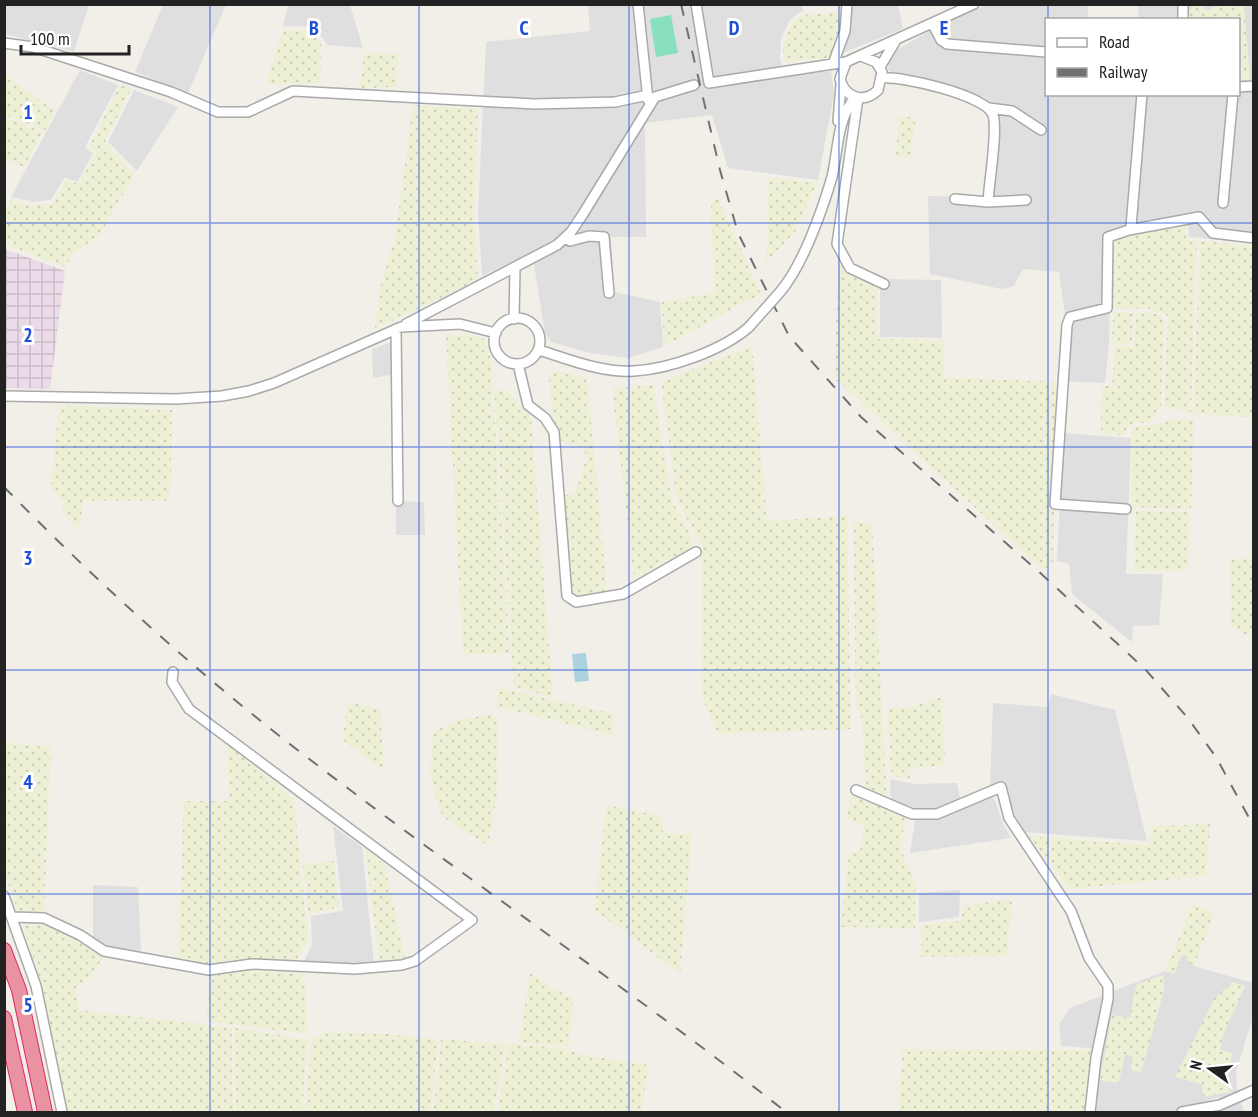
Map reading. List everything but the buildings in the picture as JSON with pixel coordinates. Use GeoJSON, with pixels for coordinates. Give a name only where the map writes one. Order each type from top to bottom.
{"type":"FeatureCollection","features":[{"type":"Feature","properties":{"kind":"highway"},"geometry":{"type":"LineString","coordinates":[[4,950],[19,990],[45,1113]]}},
{"type":"Feature","properties":{"kind":"highway"},"geometry":{"type":"LineString","coordinates":[[4,1017],[25,1113]]}},
{"type":"Feature","properties":{"kind":"street"},"geometry":{"type":"LineString","coordinates":[[4,396],[176,399],[240,393],[274,383],[399,328],[557,245],[583,214],[648,100],[638,4]]}},
{"type":"Feature","properties":{"kind":"street"},"geometry":{"type":"LineString","coordinates":[[696,4],[709,83],[846,62],[974,4]]}},
{"type":"Feature","properties":{"kind":"street"},"geometry":{"type":"LineString","coordinates":[[833,64],[845,31],[847,4]]}},
{"type":"Feature","properties":{"kind":"street"},"geometry":{"type":"LineString","coordinates":[[932,23],[941,40],[947,44],[1045,52]]}},
{"type":"Feature","properties":{"kind":"street"},"geometry":{"type":"LineString","coordinates":[[880,67],[896,40]]}},
{"type":"Feature","properties":{"kind":"street"},"geometry":{"type":"LineString","coordinates":[[4,43],[33,47],[171,92],[218,112],[248,112],[293,91],[534,104],[648,100],[694,85]]}},
{"type":"Feature","properties":{"kind":"street"},"geometry":{"type":"LineString","coordinates":[[538,350],[585,365],[633,372],[685,360],[735,340],[787,284],[813,231],[831,179],[845,115],[856,98],[873,94],[882,78],[880,67],[872,59],[861,56]]}},
{"type":"Feature","properties":{"kind":"street"},"geometry":{"type":"LineString","coordinates":[[826,191],[826,177],[841,104],[840,73],[846,62]]}},
{"type":"Feature","properties":{"kind":"street"},"geometry":{"type":"LineString","coordinates":[[882,78],[894,77],[913,81],[971,97],[989,108],[1012,111],[1041,130]]}},
{"type":"Feature","properties":{"kind":"street"},"geometry":{"type":"LineString","coordinates":[[842,85],[856,98]]}},
{"type":"Feature","properties":{"kind":"street"},"geometry":{"type":"LineString","coordinates":[[1130,230],[1142,96]]}},
{"type":"Feature","properties":{"kind":"street"},"geometry":{"type":"LineString","coordinates":[[1223,203],[1233,96]]}},
{"type":"Feature","properties":{"kind":"street"},"geometry":{"type":"LineString","coordinates":[[856,98],[837,244],[842,258],[850,268],[884,284]]}},
{"type":"Feature","properties":{"kind":"street"},"geometry":{"type":"LineString","coordinates":[[988,202],[993,132],[993,115],[989,108]]}},
{"type":"Feature","properties":{"kind":"street"},"geometry":{"type":"LineString","coordinates":[[955,200],[988,202],[1026,200]]}},
{"type":"Feature","properties":{"kind":"street"},"geometry":{"type":"LineString","coordinates":[[1126,509],[1055,504],[1067,325],[1070,317],[1107,308],[1108,237],[1130,230],[1199,217],[1213,233],[1254,238]]}},
{"type":"Feature","properties":{"kind":"street"},"geometry":{"type":"LineString","coordinates":[[565,238],[570,241],[589,236],[604,237],[609,293]]}},
{"type":"Feature","properties":{"kind":"street"},"geometry":{"type":"LineString","coordinates":[[514,319],[515,268]]}},
{"type":"Feature","properties":{"kind":"street"},"geometry":{"type":"LineString","coordinates":[[514,319],[527,320],[533,324],[540,336],[538,350],[528,361],[518,364],[506,361],[496,348],[496,333],[506,321],[514,319]]}},
{"type":"Feature","properties":{"kind":"street"},"geometry":{"type":"LineString","coordinates":[[399,328],[460,324],[496,333]]}},
{"type":"Feature","properties":{"kind":"street"},"geometry":{"type":"LineString","coordinates":[[398,501],[399,328]]}},
{"type":"Feature","properties":{"kind":"street"},"geometry":{"type":"LineString","coordinates":[[518,364],[528,405],[545,418],[554,432],[567,596],[576,602],[623,594],[696,552]]}},
{"type":"Feature","properties":{"kind":"street"},"geometry":{"type":"LineString","coordinates":[[13,917],[44,918],[80,935],[104,951],[209,970],[252,964],[355,969],[402,965],[415,961],[471,920],[189,709],[172,682],[173,672]]}},
{"type":"Feature","properties":{"kind":"street"},"geometry":{"type":"LineString","coordinates":[[856,790],[912,814],[937,814],[1001,787],[1009,818],[1071,912],[1089,958],[1108,986],[1108,999],[1096,1058],[1090,1113]]}},
{"type":"Feature","properties":{"kind":"street"},"geometry":{"type":"LineString","coordinates":[[4,896],[36,986],[62,1113]]}},
{"type":"Feature","properties":{"kind":"street"},"geometry":{"type":"LineString","coordinates":[[1182,1113],[1220,1105],[1254,1090]]}},
{"type":"Feature","properties":{"kind":"shaded area"},"geometry":{"type":"Polygon","coordinates":[[[5,5],[89,5],[74,52],[5,34],[5,5]]]}},
{"type":"Feature","properties":{"kind":"shaded area"},"geometry":{"type":"Polygon","coordinates":[[[163,5],[226,5],[188,93],[135,72],[163,5]]]}},
{"type":"Feature","properties":{"kind":"shaded area"},"geometry":{"type":"Polygon","coordinates":[[[288,5],[350,5],[363,48],[328,45],[314,27],[283,26],[288,5]]]}},
{"type":"Feature","properties":{"kind":"shaded area"},"geometry":{"type":"Polygon","coordinates":[[[588,5],[802,5],[803,10],[789,21],[781,39],[780,58],[784,76],[831,71],[834,94],[818,180],[728,168],[712,115],[645,123],[646,237],[611,237],[614,292],[660,302],[663,347],[628,358],[590,353],[551,342],[545,333],[532,252],[482,276],[478,214],[486,42],[590,31],[588,5]]]}},
{"type":"Feature","properties":{"kind":"shaded area"},"geometry":{"type":"Polygon","coordinates":[[[851,5],[898,5],[903,29],[842,53],[851,5]]]}},
{"type":"Feature","properties":{"kind":"shaded area"},"geometry":{"type":"Polygon","coordinates":[[[986,5],[1087,5],[1089,18],[1045,18],[1045,96],[1240,96],[1240,18],[1139,18],[1138,5],[1253,5],[1253,243],[1189,237],[1188,219],[1111,239],[1109,344],[1105,383],[1057,381],[1065,314],[1059,272],[1023,269],[1014,286],[1002,289],[930,274],[928,196],[993,197],[997,110],[984,97],[889,71],[888,60],[895,51],[940,25],[986,5]]]}},
{"type":"Feature","properties":{"kind":"shaded area"},"geometry":{"type":"Polygon","coordinates":[[[80,70],[118,85],[85,147],[93,154],[77,182],[65,177],[51,200],[33,202],[11,197],[80,70]]]}},
{"type":"Feature","properties":{"kind":"shaded area"},"geometry":{"type":"Polygon","coordinates":[[[134,90],[178,107],[137,171],[108,142],[134,90]]]}},
{"type":"Feature","properties":{"kind":"shaded area"},"geometry":{"type":"Polygon","coordinates":[[[5,249],[65,271],[50,389],[5,388],[5,249]]]}},
{"type":"Feature","properties":{"kind":"shaded area"},"geometry":{"type":"Polygon","coordinates":[[[880,279],[941,280],[942,338],[880,337],[880,279]]]}},
{"type":"Feature","properties":{"kind":"shaded area"},"geometry":{"type":"Polygon","coordinates":[[[395,341],[396,374],[373,378],[372,349],[395,341]]]}},
{"type":"Feature","properties":{"kind":"shaded area"},"geometry":{"type":"Polygon","coordinates":[[[1063,433],[1131,438],[1126,574],[1163,574],[1159,625],[1133,626],[1132,642],[1072,594],[1069,564],[1057,561],[1063,433]]]}},
{"type":"Feature","properties":{"kind":"shaded area"},"geometry":{"type":"Polygon","coordinates":[[[396,501],[424,502],[425,535],[396,535],[396,501]]]}},
{"type":"Feature","properties":{"kind":"shaded area"},"geometry":{"type":"Polygon","coordinates":[[[1051,694],[1115,710],[1147,841],[1022,832],[1003,783],[990,786],[993,703],[1048,707],[1051,694]]]}},
{"type":"Feature","properties":{"kind":"shaded area"},"geometry":{"type":"Polygon","coordinates":[[[890,779],[914,784],[957,783],[962,808],[989,796],[994,798],[1003,824],[1011,838],[910,853],[917,809],[891,801],[890,779]]]}},
{"type":"Feature","properties":{"kind":"shaded area"},"geometry":{"type":"Polygon","coordinates":[[[333,826],[362,847],[374,965],[303,963],[312,945],[311,916],[343,911],[333,826]]]}},
{"type":"Feature","properties":{"kind":"shaded area"},"geometry":{"type":"Polygon","coordinates":[[[93,885],[138,887],[141,951],[106,947],[93,939],[93,885]]]}},
{"type":"Feature","properties":{"kind":"shaded area"},"geometry":{"type":"Polygon","coordinates":[[[960,890],[959,917],[919,922],[919,893],[960,890]]]}},
{"type":"Feature","properties":{"kind":"shaded area"},"geometry":{"type":"Polygon","coordinates":[[[1182,954],[1194,966],[1253,983],[1253,1017],[1236,1072],[1237,1088],[1244,1112],[1219,1112],[1219,1097],[1172,1112],[1093,1112],[1101,1049],[1061,1046],[1059,1024],[1070,1008],[1165,971],[1174,974],[1182,954]]]}},
{"type":"Feature","properties":{"kind":"green space"},"geometry":{"type":"Polygon","coordinates":[[[1196,5],[1201,5],[1206,11],[1219,5],[1244,5],[1250,80],[1240,80],[1240,18],[1188,18],[1187,12],[1196,5]]]}},
{"type":"Feature","properties":{"kind":"green space"},"geometry":{"type":"Polygon","coordinates":[[[841,12],[839,38],[833,57],[784,62],[783,46],[792,23],[803,15],[841,12]]]}},
{"type":"Feature","properties":{"kind":"green space"},"geometry":{"type":"Polygon","coordinates":[[[671,15],[678,53],[656,57],[650,19],[671,15]]]}},
{"type":"Feature","properties":{"kind":"green space"},"geometry":{"type":"Polygon","coordinates":[[[283,30],[311,31],[321,42],[320,83],[266,84],[283,30]]]}},
{"type":"Feature","properties":{"kind":"green space"},"geometry":{"type":"Polygon","coordinates":[[[364,52],[399,54],[396,87],[360,88],[364,52]]]}},
{"type":"Feature","properties":{"kind":"green space"},"geometry":{"type":"Polygon","coordinates":[[[4,74],[55,111],[45,130],[5,115],[4,74]]]}},
{"type":"Feature","properties":{"kind":"green space"},"geometry":{"type":"Polygon","coordinates":[[[120,85],[131,89],[105,142],[135,174],[99,236],[75,252],[65,267],[5,245],[5,210],[11,199],[33,206],[52,203],[66,180],[78,184],[96,154],[89,147],[120,85]]]}},
{"type":"Feature","properties":{"kind":"green space"},"geometry":{"type":"Polygon","coordinates":[[[413,105],[478,109],[474,216],[478,280],[375,329],[379,293],[395,237],[413,105]]]}},
{"type":"Feature","properties":{"kind":"green space"},"geometry":{"type":"Polygon","coordinates":[[[899,115],[916,118],[910,158],[896,156],[899,115]]]}},
{"type":"Feature","properties":{"kind":"green space"},"geometry":{"type":"Polygon","coordinates":[[[5,117],[43,132],[24,167],[5,159],[5,117]]]}},
{"type":"Feature","properties":{"kind":"green space"},"geometry":{"type":"Polygon","coordinates":[[[769,177],[817,183],[795,232],[766,262],[769,177]]]}},
{"type":"Feature","properties":{"kind":"green space"},"geometry":{"type":"Polygon","coordinates":[[[718,198],[761,294],[664,346],[662,302],[714,293],[711,203],[718,198]]]}},
{"type":"Feature","properties":{"kind":"green space"},"geometry":{"type":"Polygon","coordinates":[[[1176,225],[1185,225],[1187,239],[1197,241],[1191,413],[1164,406],[1168,316],[1150,309],[1112,308],[1113,241],[1176,225]]]}},
{"type":"Feature","properties":{"kind":"green space"},"geometry":{"type":"Polygon","coordinates":[[[1200,241],[1253,246],[1253,417],[1193,414],[1200,241]]]}},
{"type":"Feature","properties":{"kind":"green space"},"geometry":{"type":"Polygon","coordinates":[[[839,260],[878,280],[877,339],[944,340],[944,377],[1056,382],[1053,564],[1043,570],[834,378],[839,260]]]}},
{"type":"Feature","properties":{"kind":"green space"},"geometry":{"type":"Polygon","coordinates":[[[1113,312],[1134,313],[1132,344],[1112,343],[1113,312]]]}},
{"type":"Feature","properties":{"kind":"green space"},"geometry":{"type":"Polygon","coordinates":[[[1150,312],[1164,317],[1161,405],[1151,422],[1130,424],[1124,435],[1101,433],[1102,386],[1112,386],[1115,346],[1134,347],[1136,313],[1150,312]]]}},
{"type":"Feature","properties":{"kind":"green space"},"geometry":{"type":"Polygon","coordinates":[[[469,334],[483,339],[490,351],[510,653],[463,655],[446,335],[469,334]]]}},
{"type":"Feature","properties":{"kind":"green space"},"geometry":{"type":"Polygon","coordinates":[[[752,346],[767,521],[847,516],[851,729],[718,734],[701,695],[702,546],[677,501],[661,382],[752,346]]]}},
{"type":"Feature","properties":{"kind":"green space"},"geometry":{"type":"Polygon","coordinates":[[[555,371],[587,378],[607,591],[582,598],[572,593],[563,496],[575,494],[587,457],[583,448],[559,440],[553,421],[549,378],[555,371]]]}},
{"type":"Feature","properties":{"kind":"green space"},"geometry":{"type":"Polygon","coordinates":[[[653,385],[672,501],[690,532],[693,547],[634,578],[612,388],[653,385]]]}},
{"type":"Feature","properties":{"kind":"green space"},"geometry":{"type":"Polygon","coordinates":[[[494,390],[509,391],[511,396],[529,411],[531,418],[553,698],[514,686],[494,390]]]}},
{"type":"Feature","properties":{"kind":"green space"},"geometry":{"type":"Polygon","coordinates":[[[59,405],[172,410],[170,501],[83,501],[79,531],[63,513],[64,503],[51,487],[59,405]]]}},
{"type":"Feature","properties":{"kind":"green space"},"geometry":{"type":"Polygon","coordinates":[[[1170,420],[1194,420],[1191,510],[1132,507],[1132,427],[1159,424],[1170,420]]]}},
{"type":"Feature","properties":{"kind":"green space"},"geometry":{"type":"Polygon","coordinates":[[[1136,511],[1190,512],[1188,571],[1134,572],[1136,511]]]}},
{"type":"Feature","properties":{"kind":"green space"},"geometry":{"type":"Polygon","coordinates":[[[853,521],[872,523],[887,800],[866,790],[861,712],[856,709],[853,521]]]}},
{"type":"Feature","properties":{"kind":"green space"},"geometry":{"type":"Polygon","coordinates":[[[1254,557],[1253,636],[1246,635],[1231,626],[1230,560],[1254,557]]]}},
{"type":"Feature","properties":{"kind":"green space"},"geometry":{"type":"Polygon","coordinates":[[[499,688],[615,714],[612,735],[496,706],[499,688]]]}},
{"type":"Feature","properties":{"kind":"green space"},"geometry":{"type":"Polygon","coordinates":[[[942,697],[945,762],[942,766],[910,768],[910,780],[891,775],[887,709],[907,708],[942,697]]]}},
{"type":"Feature","properties":{"kind":"green space"},"geometry":{"type":"Polygon","coordinates":[[[347,702],[380,709],[384,771],[343,740],[347,702]]]}},
{"type":"Feature","properties":{"kind":"green space"},"geometry":{"type":"Polygon","coordinates":[[[494,714],[498,725],[497,794],[488,846],[442,816],[430,775],[433,733],[455,720],[494,714]]]}},
{"type":"Feature","properties":{"kind":"green space"},"geometry":{"type":"Polygon","coordinates":[[[5,742],[51,748],[44,913],[18,912],[5,873],[5,742]]]}},
{"type":"Feature","properties":{"kind":"green space"},"geometry":{"type":"Polygon","coordinates":[[[228,745],[294,799],[308,940],[296,960],[233,960],[207,965],[178,958],[184,801],[229,801],[228,745]]]}},
{"type":"Feature","properties":{"kind":"green space"},"geometry":{"type":"Polygon","coordinates":[[[852,793],[905,816],[901,850],[915,882],[915,928],[841,927],[849,853],[860,851],[864,825],[846,818],[852,793]]]}},
{"type":"Feature","properties":{"kind":"green space"},"geometry":{"type":"Polygon","coordinates":[[[606,805],[662,816],[663,833],[692,834],[680,974],[595,910],[606,805]]]}},
{"type":"Feature","properties":{"kind":"green space"},"geometry":{"type":"Polygon","coordinates":[[[1210,824],[1206,876],[1070,889],[1029,836],[1148,845],[1154,826],[1210,824]]]}},
{"type":"Feature","properties":{"kind":"green space"},"geometry":{"type":"Polygon","coordinates":[[[365,848],[385,865],[405,958],[379,961],[365,848]]]}},
{"type":"Feature","properties":{"kind":"green space"},"geometry":{"type":"Polygon","coordinates":[[[334,861],[339,908],[308,913],[303,864],[334,861]]]}},
{"type":"Feature","properties":{"kind":"green space"},"geometry":{"type":"Polygon","coordinates":[[[1012,899],[1007,956],[921,957],[922,924],[961,921],[963,906],[1012,899]]]}},
{"type":"Feature","properties":{"kind":"green space"},"geometry":{"type":"Polygon","coordinates":[[[1193,904],[1214,913],[1194,966],[1182,954],[1174,974],[1165,971],[1193,904]]]}},
{"type":"Feature","properties":{"kind":"green space"},"geometry":{"type":"Polygon","coordinates":[[[23,925],[48,925],[80,940],[103,957],[88,981],[75,988],[80,1010],[232,1028],[233,1112],[68,1112],[40,979],[23,925]]]}},
{"type":"Feature","properties":{"kind":"green space"},"geometry":{"type":"Polygon","coordinates":[[[251,969],[301,974],[305,982],[308,1034],[207,1021],[209,976],[251,969]]]}},
{"type":"Feature","properties":{"kind":"green space"},"geometry":{"type":"Polygon","coordinates":[[[530,973],[573,1000],[569,1046],[519,1043],[530,973]]]}},
{"type":"Feature","properties":{"kind":"green space"},"geometry":{"type":"Polygon","coordinates":[[[1163,975],[1164,990],[1141,1073],[1131,1070],[1133,1056],[1125,1054],[1119,1083],[1100,1080],[1112,1015],[1130,1018],[1136,985],[1163,975]]]}},
{"type":"Feature","properties":{"kind":"green space"},"geometry":{"type":"Polygon","coordinates":[[[1233,982],[1245,986],[1223,1035],[1220,1050],[1232,1053],[1227,1084],[1230,1092],[1203,1097],[1202,1084],[1175,1077],[1215,998],[1233,982]]]}},
{"type":"Feature","properties":{"kind":"green space"},"geometry":{"type":"Polygon","coordinates":[[[234,1028],[308,1039],[302,1112],[236,1112],[234,1028]]]}},
{"type":"Feature","properties":{"kind":"green space"},"geometry":{"type":"Polygon","coordinates":[[[326,1032],[387,1034],[438,1040],[431,1112],[305,1112],[312,1038],[326,1032]]]}},
{"type":"Feature","properties":{"kind":"green space"},"geometry":{"type":"Polygon","coordinates":[[[441,1039],[506,1044],[493,1112],[433,1112],[441,1039]]]}},
{"type":"Feature","properties":{"kind":"green space"},"geometry":{"type":"Polygon","coordinates":[[[509,1043],[567,1049],[582,1055],[649,1065],[641,1112],[498,1112],[509,1043]]]}},
{"type":"Feature","properties":{"kind":"green space"},"geometry":{"type":"Polygon","coordinates":[[[902,1049],[1092,1050],[1087,1112],[899,1112],[902,1049]]]}},
{"type":"Feature","properties":{"kind":"water"},"geometry":{"type":"Polygon","coordinates":[[[586,653],[589,681],[575,682],[572,654],[586,653]]]}},
{"type":"Feature","properties":{"kind":"railway"},"geometry":{"type":"LineString","coordinates":[[681,4],[720,170],[738,233],[789,336],[861,417],[1037,570],[1145,669],[1187,717],[1216,757],[1254,827]]}},
{"type":"Feature","properties":{"kind":"railway"},"geometry":{"type":"LineString","coordinates":[[4,487],[137,615],[277,734],[660,1016],[786,1112]]}}]}
